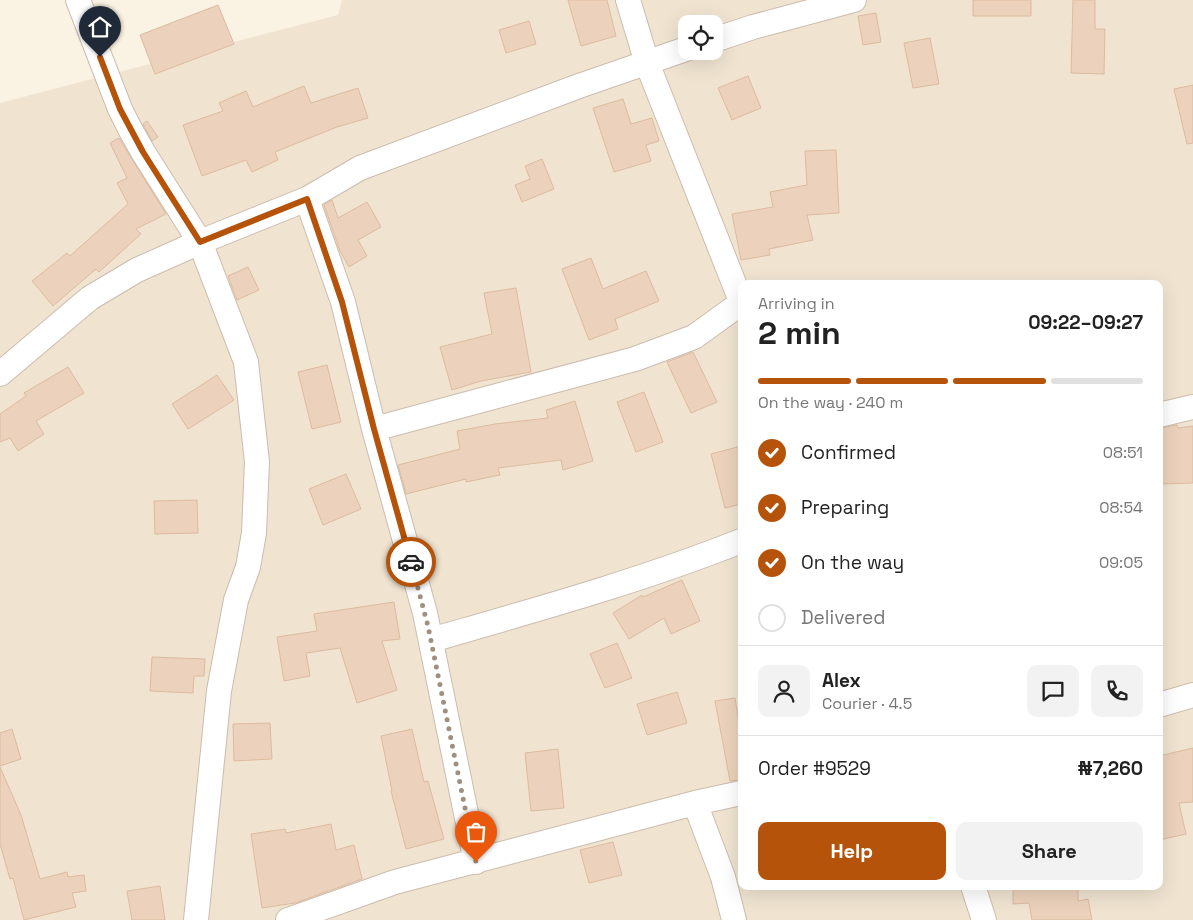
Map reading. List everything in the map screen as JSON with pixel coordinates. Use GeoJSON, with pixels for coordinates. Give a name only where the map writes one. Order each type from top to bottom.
{"type":"FeatureCollection","features":[{"type":"Feature","properties":{"kind":"street"},"geometry":{"type":"LineString","coordinates":[[78,0],[120,109],[130,129],[200,242],[246,362],[256,462],[254,534],[248,567],[236,600],[219,691],[196,920]]}},
{"type":"Feature","properties":{"kind":"street"},"geometry":{"type":"LineString","coordinates":[[628,0],[647,62],[738,294]]}},
{"type":"Feature","properties":{"kind":"street"},"geometry":{"type":"LineString","coordinates":[[723,37],[854,0]]}},
{"type":"Feature","properties":{"kind":"street"},"geometry":{"type":"LineString","coordinates":[[0,374],[90,298],[137,270],[200,242],[307,199],[360,168],[678,52]]}},
{"type":"Feature","properties":{"kind":"street"},"geometry":{"type":"LineString","coordinates":[[307,199],[342,302],[374,429],[425,613],[476,862]]}},
{"type":"Feature","properties":{"kind":"street"},"geometry":{"type":"LineString","coordinates":[[374,429],[635,359],[694,337],[738,304]]}},
{"type":"Feature","properties":{"kind":"street"},"geometry":{"type":"LineString","coordinates":[[1163,414],[1193,407]]}},
{"type":"Feature","properties":{"kind":"street"},"geometry":{"type":"LineString","coordinates":[[431,640],[550,606],[714,552],[738,542]]}},
{"type":"Feature","properties":{"kind":"street"},"geometry":{"type":"LineString","coordinates":[[1163,704],[1193,695]]}},
{"type":"Feature","properties":{"kind":"street"},"geometry":{"type":"LineString","coordinates":[[288,920],[348,910],[395,882],[738,794]]}},
{"type":"Feature","properties":{"kind":"street"},"geometry":{"type":"LineString","coordinates":[[696,803],[723,877],[734,920]]}},
{"type":"Feature","properties":{"kind":"street"},"geometry":{"type":"LineString","coordinates":[[974,890],[984,920]]}},
{"type":"Feature","properties":{"kind":"shaded area"},"geometry":{"type":"Polygon","coordinates":[[[342,0],[1193,0],[1193,920],[0,920],[0,103],[338,15],[342,0]]]}},
{"type":"Feature","properties":{"kind":"building"},"geometry":{"type":"Polygon","coordinates":[[[568,0],[607,0],[616,36],[581,46],[568,0]]]}},
{"type":"Feature","properties":{"kind":"building"},"geometry":{"type":"Polygon","coordinates":[[[973,0],[1031,0],[1031,16],[973,16],[973,0]]]}},
{"type":"Feature","properties":{"kind":"building"},"geometry":{"type":"Polygon","coordinates":[[[1073,0],[1095,0],[1095,29],[1105,29],[1104,74],[1071,73],[1073,0]]]}},
{"type":"Feature","properties":{"kind":"building"},"geometry":{"type":"Polygon","coordinates":[[[218,5],[234,44],[155,74],[140,35],[218,5]]]}},
{"type":"Feature","properties":{"kind":"building"},"geometry":{"type":"Polygon","coordinates":[[[876,13],[881,42],[863,45],[858,16],[876,13]]]}},
{"type":"Feature","properties":{"kind":"building"},"geometry":{"type":"Polygon","coordinates":[[[529,21],[536,44],[506,53],[499,30],[529,21]]]}},
{"type":"Feature","properties":{"kind":"building"},"geometry":{"type":"Polygon","coordinates":[[[930,38],[939,84],[913,88],[904,43],[930,38]]]}},
{"type":"Feature","properties":{"kind":"building"},"geometry":{"type":"Polygon","coordinates":[[[748,76],[761,108],[732,120],[718,88],[748,76]]]}},
{"type":"Feature","properties":{"kind":"building"},"geometry":{"type":"Polygon","coordinates":[[[1193,85],[1193,143],[1187,144],[1174,89],[1193,85]]]}},
{"type":"Feature","properties":{"kind":"building"},"geometry":{"type":"Polygon","coordinates":[[[304,86],[311,103],[358,88],[368,118],[337,127],[275,152],[278,160],[252,172],[246,160],[202,176],[183,125],[223,111],[219,103],[246,91],[253,107],[304,86]]]}},
{"type":"Feature","properties":{"kind":"building"},"geometry":{"type":"Polygon","coordinates":[[[623,99],[631,124],[652,118],[659,141],[646,145],[651,161],[614,172],[593,108],[623,99]]]}},
{"type":"Feature","properties":{"kind":"building"},"geometry":{"type":"Polygon","coordinates":[[[147,121],[158,137],[152,141],[143,124],[147,121]]]}},
{"type":"Feature","properties":{"kind":"building"},"geometry":{"type":"Polygon","coordinates":[[[119,138],[166,214],[136,229],[141,234],[99,272],[96,269],[53,306],[32,281],[67,253],[70,256],[128,204],[117,183],[127,178],[110,143],[119,138]]]}},
{"type":"Feature","properties":{"kind":"building"},"geometry":{"type":"Polygon","coordinates":[[[836,150],[839,213],[807,215],[813,240],[769,249],[770,255],[741,260],[732,214],[773,207],[770,192],[807,185],[805,151],[836,150]]]}},
{"type":"Feature","properties":{"kind":"building"},"geometry":{"type":"Polygon","coordinates":[[[542,159],[554,189],[522,202],[515,185],[530,179],[525,166],[542,159]]]}},
{"type":"Feature","properties":{"kind":"building"},"geometry":{"type":"Polygon","coordinates":[[[332,200],[338,218],[367,202],[381,227],[358,240],[367,256],[349,267],[340,251],[324,205],[332,200]]]}},
{"type":"Feature","properties":{"kind":"building"},"geometry":{"type":"Polygon","coordinates":[[[591,258],[603,289],[646,271],[659,301],[615,319],[618,329],[589,340],[562,269],[591,258]]]}},
{"type":"Feature","properties":{"kind":"building"},"geometry":{"type":"Polygon","coordinates":[[[248,267],[259,290],[237,300],[228,276],[248,267]]]}},
{"type":"Feature","properties":{"kind":"building"},"geometry":{"type":"Polygon","coordinates":[[[516,288],[531,372],[481,381],[452,390],[440,347],[492,334],[484,293],[516,288]]]}},
{"type":"Feature","properties":{"kind":"building"},"geometry":{"type":"Polygon","coordinates":[[[693,352],[717,402],[691,413],[667,362],[693,352]]]}},
{"type":"Feature","properties":{"kind":"building"},"geometry":{"type":"Polygon","coordinates":[[[327,365],[341,422],[312,429],[298,372],[327,365]]]}},
{"type":"Feature","properties":{"kind":"building"},"geometry":{"type":"Polygon","coordinates":[[[68,367],[84,393],[36,421],[44,434],[18,451],[10,438],[0,442],[0,414],[26,396],[24,393],[68,367]]]}},
{"type":"Feature","properties":{"kind":"building"},"geometry":{"type":"Polygon","coordinates":[[[217,375],[234,400],[188,429],[172,404],[217,375]]]}},
{"type":"Feature","properties":{"kind":"building"},"geometry":{"type":"Polygon","coordinates":[[[644,392],[663,442],[636,452],[617,402],[644,392]]]}},
{"type":"Feature","properties":{"kind":"building"},"geometry":{"type":"Polygon","coordinates":[[[575,401],[593,461],[563,470],[561,460],[498,468],[500,475],[466,482],[466,479],[406,494],[398,465],[460,449],[457,431],[495,424],[548,418],[546,410],[575,401]]]}},
{"type":"Feature","properties":{"kind":"building"},"geometry":{"type":"Polygon","coordinates":[[[1177,425],[1178,428],[1193,426],[1193,483],[1163,484],[1163,427],[1177,425]]]}},
{"type":"Feature","properties":{"kind":"building"},"geometry":{"type":"Polygon","coordinates":[[[738,447],[738,505],[725,508],[711,454],[738,447]]]}},
{"type":"Feature","properties":{"kind":"building"},"geometry":{"type":"Polygon","coordinates":[[[346,474],[361,509],[323,525],[309,489],[346,474]]]}},
{"type":"Feature","properties":{"kind":"building"},"geometry":{"type":"Polygon","coordinates":[[[197,500],[198,533],[155,534],[154,501],[197,500]]]}},
{"type":"Feature","properties":{"kind":"building"},"geometry":{"type":"Polygon","coordinates":[[[682,580],[700,621],[671,634],[664,618],[629,639],[613,613],[642,595],[643,597],[682,580]]]}},
{"type":"Feature","properties":{"kind":"building"},"geometry":{"type":"Polygon","coordinates":[[[394,602],[400,639],[382,641],[397,690],[357,703],[340,648],[306,653],[310,676],[284,681],[277,637],[317,631],[314,614],[394,602]]]}},
{"type":"Feature","properties":{"kind":"building"},"geometry":{"type":"Polygon","coordinates":[[[617,643],[632,678],[605,688],[590,654],[617,643]]]}},
{"type":"Feature","properties":{"kind":"building"},"geometry":{"type":"Polygon","coordinates":[[[152,657],[205,659],[204,676],[194,676],[193,693],[150,691],[152,657]]]}},
{"type":"Feature","properties":{"kind":"building"},"geometry":{"type":"Polygon","coordinates":[[[677,692],[687,723],[647,735],[637,704],[677,692]]]}},
{"type":"Feature","properties":{"kind":"building"},"geometry":{"type":"Polygon","coordinates":[[[735,698],[738,716],[738,780],[730,781],[715,701],[735,698]]]}},
{"type":"Feature","properties":{"kind":"building"},"geometry":{"type":"Polygon","coordinates":[[[270,723],[272,759],[234,761],[233,724],[270,723]]]}},
{"type":"Feature","properties":{"kind":"building"},"geometry":{"type":"Polygon","coordinates":[[[12,729],[21,759],[0,766],[0,733],[12,729]]]}},
{"type":"Feature","properties":{"kind":"building"},"geometry":{"type":"Polygon","coordinates":[[[412,729],[424,782],[428,781],[444,839],[406,849],[391,791],[381,736],[412,729]]]}},
{"type":"Feature","properties":{"kind":"building"},"geometry":{"type":"Polygon","coordinates":[[[1193,748],[1193,802],[1179,803],[1186,834],[1163,839],[1163,755],[1193,748]]]}},
{"type":"Feature","properties":{"kind":"building"},"geometry":{"type":"Polygon","coordinates":[[[558,749],[564,808],[531,811],[525,753],[558,749]]]}},
{"type":"Feature","properties":{"kind":"building"},"geometry":{"type":"Polygon","coordinates":[[[0,767],[21,815],[40,879],[67,872],[68,877],[84,875],[86,891],[72,893],[76,907],[24,920],[13,878],[10,879],[0,844],[0,767]]]}},
{"type":"Feature","properties":{"kind":"building"},"geometry":{"type":"Polygon","coordinates":[[[331,824],[336,850],[354,845],[362,879],[295,903],[262,908],[251,834],[285,829],[286,833],[331,824]]]}},
{"type":"Feature","properties":{"kind":"building"},"geometry":{"type":"Polygon","coordinates":[[[613,842],[622,875],[589,883],[580,850],[613,842]]]}},
{"type":"Feature","properties":{"kind":"building"},"geometry":{"type":"Polygon","coordinates":[[[160,886],[165,920],[132,920],[127,891],[160,886]]]}},
{"type":"Feature","properties":{"kind":"building"},"geometry":{"type":"Polygon","coordinates":[[[1013,890],[1078,890],[1078,901],[1088,899],[1092,920],[1032,920],[1029,903],[1013,904],[1013,890]]]}},
{"type":"Feature","properties":{"kind":"way so far"},"geometry":{"type":"LineString","coordinates":[[411,562],[428,626],[476,862]]}},
{"type":"Feature","properties":{"kind":"route"},"geometry":{"type":"LineString","coordinates":[[100,57],[120,109],[143,152],[200,242],[307,199],[342,302],[374,429],[411,562]]}}]}
